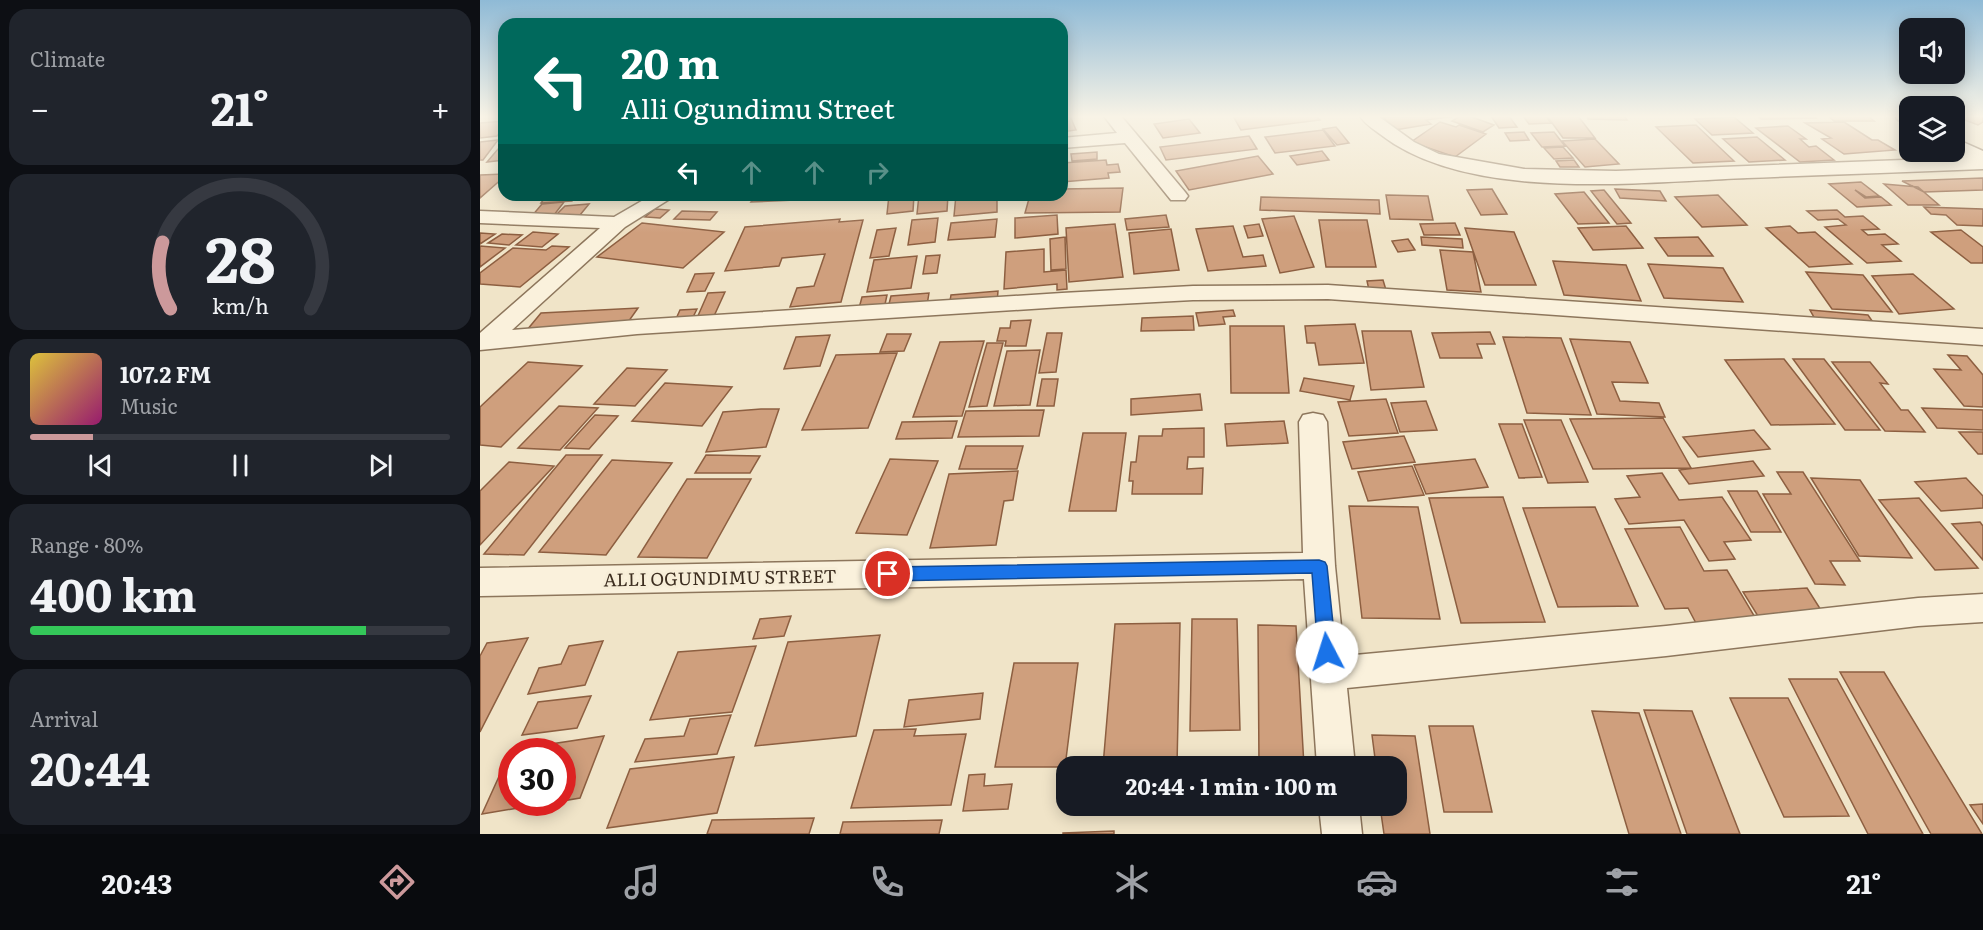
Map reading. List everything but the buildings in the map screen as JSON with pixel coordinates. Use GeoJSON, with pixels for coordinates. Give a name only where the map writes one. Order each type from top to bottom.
{"type":"FeatureCollection","features":[{"type":"Feature","properties":{"kind":"street"},"geometry":{"type":"LineString","coordinates":[[1142,155],[1178,196]]}},
{"type":"Feature","properties":{"kind":"street"},"geometry":{"type":"LineString","coordinates":[[1428,155],[1505,173],[1569,177],[1785,172],[1983,161]]}},
{"type":"Feature","properties":{"kind":"street"},"geometry":{"type":"LineString","coordinates":[[484,342],[618,223],[656,201]]}},
{"type":"Feature","properties":{"kind":"street"},"geometry":{"type":"LineString","coordinates":[[480,217],[618,223]]}},
{"type":"Feature","properties":{"kind":"street"},"geometry":{"type":"LineString","coordinates":[[484,342],[638,327],[1062,300],[1193,293],[1328,292],[1983,337]]}},
{"type":"Feature","properties":{"kind":"street"},"geometry":{"type":"LineString","coordinates":[[1312,422],[1319,566],[1335,756]]}},
{"type":"Feature","properties":{"kind":"street","name":"ALLI OGUNDIMU STREET"},"geometry":{"type":"LineString","coordinates":[[480,582],[1319,566]]}},
{"type":"Feature","properties":{"kind":"street"},"geometry":{"type":"LineString","coordinates":[[1329,674],[1677,640],[1918,612],[1983,608]]}},
{"type":"Feature","properties":{"kind":"street"},"geometry":{"type":"LineString","coordinates":[[1340,816],[1342,834]]}},
{"type":"Feature","properties":{"kind":"route"},"geometry":{"type":"LineString","coordinates":[[888,574],[1319,566],[1327,652]]}}]}
